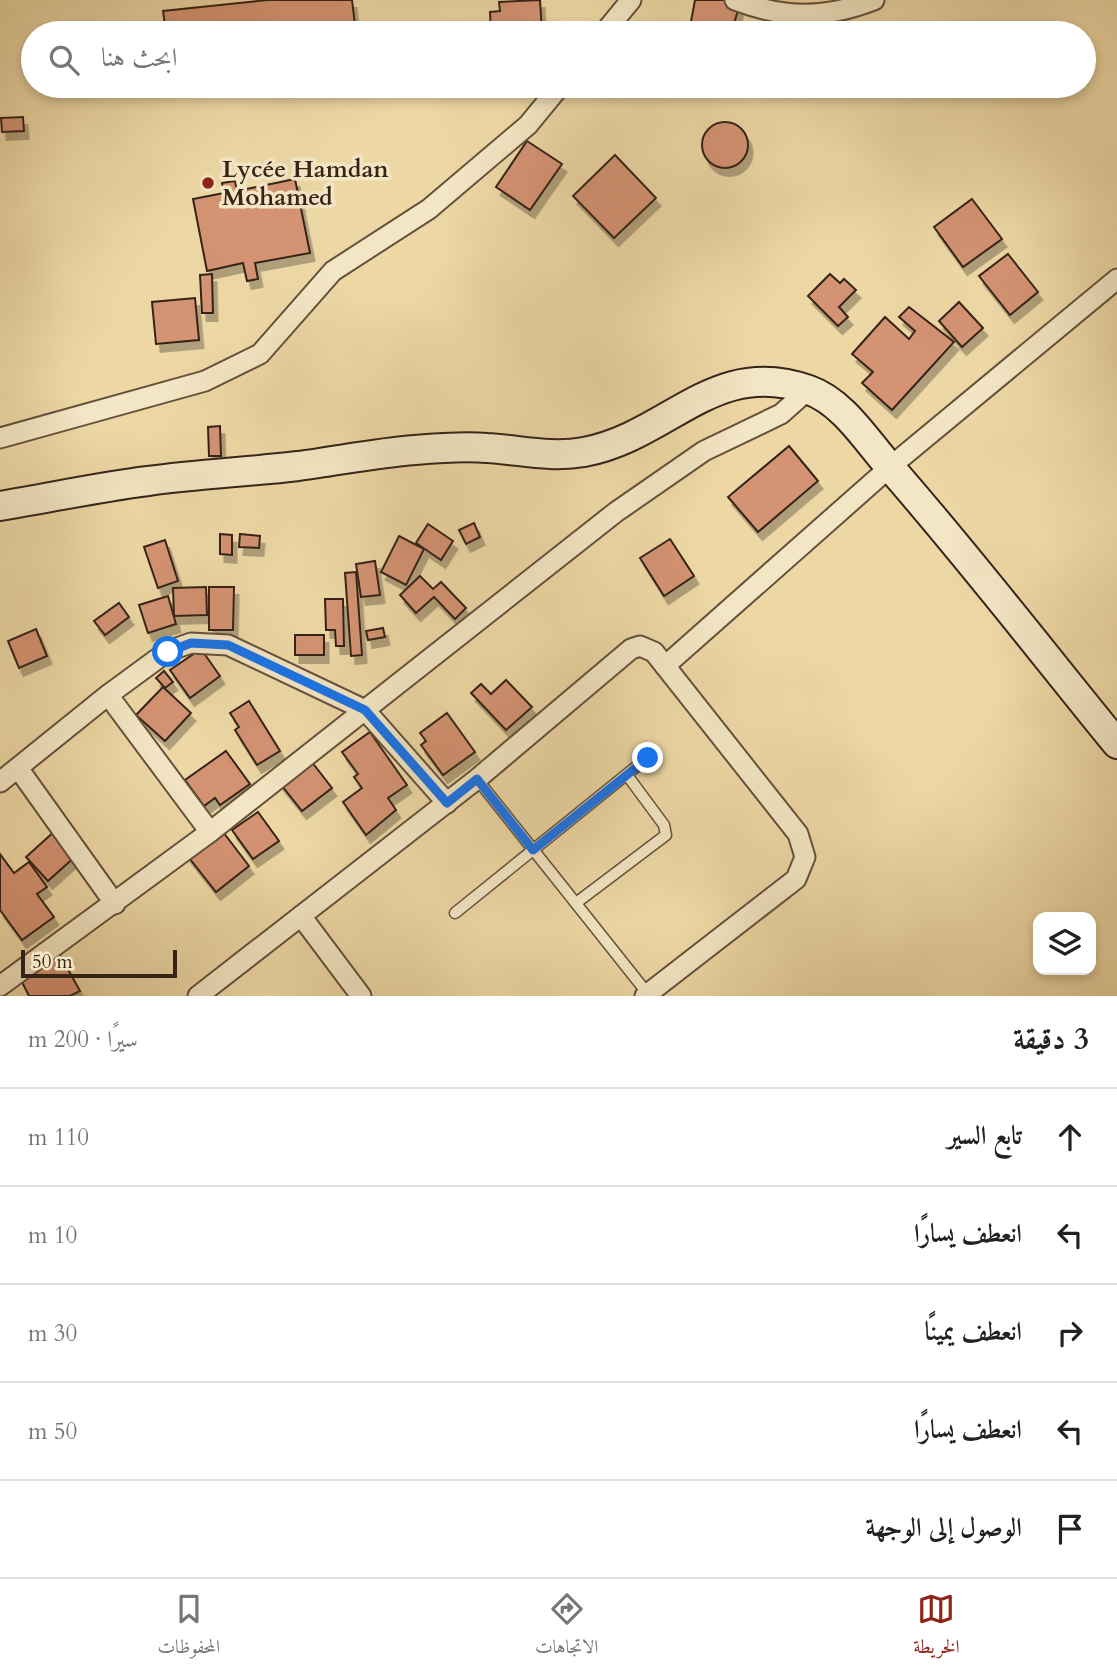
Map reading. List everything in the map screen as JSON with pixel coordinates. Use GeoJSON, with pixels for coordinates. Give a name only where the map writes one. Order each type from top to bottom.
{"type":"FeatureCollection","features":[{"type":"Feature","properties":{"kind":"main road"},"geometry":{"type":"LineString","coordinates":[[0,506],[148,481],[298,466],[414,450],[484,448],[539,455],[580,453],[610,447],[642,433],[682,407],[721,388],[747,381],[808,390],[825,398],[848,419],[890,467],[1117,744]]}},
{"type":"Feature","properties":{"kind":"street"},"geometry":{"type":"LineString","coordinates":[[614,21],[631,0]]}},
{"type":"Feature","properties":{"kind":"street"},"geometry":{"type":"LineString","coordinates":[[735,0],[790,16],[851,9],[874,0]]}},
{"type":"Feature","properties":{"kind":"street"},"geometry":{"type":"LineString","coordinates":[[0,438],[205,382],[260,354],[333,271],[429,209],[528,125],[550,98]]}},
{"type":"Feature","properties":{"kind":"street"},"geometry":{"type":"LineString","coordinates":[[665,666],[890,467],[1117,279]]}},
{"type":"Feature","properties":{"kind":"street"},"geometry":{"type":"LineString","coordinates":[[0,986],[210,832],[616,512],[704,451],[781,414],[808,390]]}},
{"type":"Feature","properties":{"kind":"street"},"geometry":{"type":"LineString","coordinates":[[0,782],[108,695],[180,646],[216,642],[365,710],[447,803]]}},
{"type":"Feature","properties":{"kind":"street"},"geometry":{"type":"LineString","coordinates":[[198,996],[447,803],[631,649],[640,646],[650,648],[798,834],[804,857],[796,879],[647,995]]}},
{"type":"Feature","properties":{"kind":"street"},"geometry":{"type":"LineString","coordinates":[[108,695],[210,832]]}},
{"type":"Feature","properties":{"kind":"street"},"geometry":{"type":"LineString","coordinates":[[18,768],[115,904]]}},
{"type":"Feature","properties":{"kind":"street"},"geometry":{"type":"LineString","coordinates":[[301,916],[361,996]]}},
{"type":"Feature","properties":{"kind":"lane"},"geometry":{"type":"LineString","coordinates":[[454,913],[648,758]]}},
{"type":"Feature","properties":{"kind":"lane"},"geometry":{"type":"LineString","coordinates":[[576,903],[666,835],[664,825],[627,775]]}},
{"type":"Feature","properties":{"kind":"lane"},"geometry":{"type":"LineString","coordinates":[[477,779],[647,995]]}},
{"type":"Feature","properties":{"kind":"building"},"geometry":{"type":"Polygon","coordinates":[[[268,0],[352,0],[355,21],[164,21],[163,11],[268,0]]]}},
{"type":"Feature","properties":{"kind":"building"},"geometry":{"type":"Polygon","coordinates":[[[540,0],[541,21],[490,21],[490,12],[500,11],[499,2],[540,0]]]}},
{"type":"Feature","properties":{"kind":"building"},"geometry":{"type":"Polygon","coordinates":[[[695,0],[741,0],[735,21],[691,21],[695,0]]]}},
{"type":"Feature","properties":{"kind":"building"},"geometry":{"type":"Polygon","coordinates":[[[23,117],[24,131],[2,132],[1,118],[23,117]]]}},
{"type":"Feature","properties":{"kind":"building"},"geometry":{"type":"Polygon","coordinates":[[[725,122],[742,128],[748,145],[742,162],[725,168],[708,162],[702,145],[708,128],[725,122]]]}},
{"type":"Feature","properties":{"kind":"building"},"geometry":{"type":"Polygon","coordinates":[[[527,141],[562,164],[530,210],[496,187],[527,141]]]}},
{"type":"Feature","properties":{"kind":"building"},"geometry":{"type":"Polygon","coordinates":[[[615,155],[656,198],[614,238],[573,196],[615,155]]]}},
{"type":"Feature","properties":{"kind":"building"},"geometry":{"type":"Polygon","coordinates":[[[295,179],[310,253],[255,263],[258,279],[247,281],[243,263],[207,271],[193,199],[224,193],[222,183],[235,181],[237,191],[295,179]]]}},
{"type":"Feature","properties":{"kind":"building"},"geometry":{"type":"Polygon","coordinates":[[[972,199],[1002,239],[963,267],[934,227],[972,199]]]}},
{"type":"Feature","properties":{"kind":"building"},"geometry":{"type":"Polygon","coordinates":[[[1008,254],[1038,292],[1010,315],[979,276],[1008,254]]]}},
{"type":"Feature","properties":{"kind":"building"},"geometry":{"type":"Polygon","coordinates":[[[212,274],[213,313],[202,313],[200,275],[212,274]]]}},
{"type":"Feature","properties":{"kind":"building"},"geometry":{"type":"Polygon","coordinates":[[[830,274],[840,283],[844,279],[856,290],[839,307],[848,317],[838,326],[808,296],[830,274]]]}},
{"type":"Feature","properties":{"kind":"building"},"geometry":{"type":"Polygon","coordinates":[[[195,298],[199,340],[156,344],[152,302],[195,298]]]}},
{"type":"Feature","properties":{"kind":"building"},"geometry":{"type":"Polygon","coordinates":[[[959,302],[983,328],[962,347],[939,321],[959,302]]]}},
{"type":"Feature","properties":{"kind":"building"},"geometry":{"type":"Polygon","coordinates":[[[909,307],[954,342],[892,410],[862,383],[873,372],[852,354],[885,317],[909,339],[915,331],[899,317],[909,307]]]}},
{"type":"Feature","properties":{"kind":"building"},"geometry":{"type":"Polygon","coordinates":[[[220,426],[221,456],[209,456],[208,427],[220,426]]]}},
{"type":"Feature","properties":{"kind":"building"},"geometry":{"type":"Polygon","coordinates":[[[789,446],[818,481],[758,532],[728,497],[789,446]]]}},
{"type":"Feature","properties":{"kind":"building"},"geometry":{"type":"Polygon","coordinates":[[[474,523],[480,537],[466,544],[459,530],[474,523]]]}},
{"type":"Feature","properties":{"kind":"building"},"geometry":{"type":"Polygon","coordinates":[[[428,524],[453,541],[441,560],[416,543],[428,524]]]}},
{"type":"Feature","properties":{"kind":"building"},"geometry":{"type":"Polygon","coordinates":[[[220,534],[232,535],[232,555],[220,554],[220,534]]]}},
{"type":"Feature","properties":{"kind":"building"},"geometry":{"type":"Polygon","coordinates":[[[240,534],[260,536],[259,548],[239,547],[240,534]]]}},
{"type":"Feature","properties":{"kind":"building"},"geometry":{"type":"Polygon","coordinates":[[[399,536],[424,549],[406,585],[381,572],[399,536]]]}},
{"type":"Feature","properties":{"kind":"building"},"geometry":{"type":"Polygon","coordinates":[[[670,539],[694,576],[664,596],[640,558],[670,539]]]}},
{"type":"Feature","properties":{"kind":"building"},"geometry":{"type":"Polygon","coordinates":[[[165,540],[178,581],[158,588],[144,547],[165,540]]]}},
{"type":"Feature","properties":{"kind":"building"},"geometry":{"type":"Polygon","coordinates":[[[375,561],[380,595],[361,597],[356,564],[375,561]]]}},
{"type":"Feature","properties":{"kind":"building"},"geometry":{"type":"Polygon","coordinates":[[[356,572],[362,655],[351,656],[345,573],[356,572]]]}},
{"type":"Feature","properties":{"kind":"building"},"geometry":{"type":"Polygon","coordinates":[[[420,576],[433,589],[441,582],[466,608],[455,619],[434,597],[416,613],[400,595],[420,576]]]}},
{"type":"Feature","properties":{"kind":"building"},"geometry":{"type":"Polygon","coordinates":[[[206,587],[207,615],[174,616],[173,588],[206,587]]]}},
{"type":"Feature","properties":{"kind":"building"},"geometry":{"type":"Polygon","coordinates":[[[209,587],[234,587],[233,630],[209,630],[209,587]]]}},
{"type":"Feature","properties":{"kind":"building"},"geometry":{"type":"Polygon","coordinates":[[[168,596],[176,624],[148,633],[139,605],[168,596]]]}},
{"type":"Feature","properties":{"kind":"building"},"geometry":{"type":"Polygon","coordinates":[[[325,599],[343,599],[344,646],[336,646],[335,630],[326,630],[325,599]]]}},
{"type":"Feature","properties":{"kind":"building"},"geometry":{"type":"Polygon","coordinates":[[[119,603],[129,617],[105,635],[94,621],[119,603]]]}},
{"type":"Feature","properties":{"kind":"building"},"geometry":{"type":"Polygon","coordinates":[[[383,628],[385,637],[368,640],[366,631],[383,628]]]}},
{"type":"Feature","properties":{"kind":"building"},"geometry":{"type":"Polygon","coordinates":[[[36,629],[47,656],[19,668],[8,641],[36,629]]]}},
{"type":"Feature","properties":{"kind":"building"},"geometry":{"type":"Polygon","coordinates":[[[295,635],[324,635],[324,655],[295,655],[295,635]]]}},
{"type":"Feature","properties":{"kind":"building"},"geometry":{"type":"Polygon","coordinates":[[[201,649],[220,676],[190,698],[170,670],[201,649]]]}},
{"type":"Feature","properties":{"kind":"building"},"geometry":{"type":"Polygon","coordinates":[[[164,671],[173,682],[165,688],[156,678],[164,671]]]}},
{"type":"Feature","properties":{"kind":"building"},"geometry":{"type":"Polygon","coordinates":[[[506,680],[532,707],[506,730],[471,693],[481,684],[491,694],[506,680]]]}},
{"type":"Feature","properties":{"kind":"building"},"geometry":{"type":"Polygon","coordinates":[[[163,687],[191,713],[165,741],[136,715],[163,687]]]}},
{"type":"Feature","properties":{"kind":"building"},"geometry":{"type":"Polygon","coordinates":[[[249,701],[280,751],[257,765],[235,730],[239,727],[230,713],[249,701]]]}},
{"type":"Feature","properties":{"kind":"building"},"geometry":{"type":"Polygon","coordinates":[[[447,713],[475,752],[443,775],[421,745],[426,741],[420,733],[447,713]]]}},
{"type":"Feature","properties":{"kind":"building"},"geometry":{"type":"Polygon","coordinates":[[[370,732],[407,785],[388,798],[396,810],[366,835],[343,802],[362,788],[354,777],[358,774],[342,752],[370,732]]]}},
{"type":"Feature","properties":{"kind":"building"},"geometry":{"type":"Polygon","coordinates":[[[226,751],[250,784],[220,805],[215,798],[204,806],[185,780],[226,751]]]}},
{"type":"Feature","properties":{"kind":"building"},"geometry":{"type":"Polygon","coordinates":[[[308,757],[332,788],[302,811],[278,781],[308,757]]]}},
{"type":"Feature","properties":{"kind":"building"},"geometry":{"type":"Polygon","coordinates":[[[258,812],[279,841],[253,859],[232,830],[258,812]]]}},
{"type":"Feature","properties":{"kind":"building"},"geometry":{"type":"Polygon","coordinates":[[[220,828],[249,866],[216,892],[186,854],[220,828]]]}},
{"type":"Feature","properties":{"kind":"building"},"geometry":{"type":"Polygon","coordinates":[[[56,830],[78,854],[48,881],[26,857],[56,830]]]}},
{"type":"Feature","properties":{"kind":"building"},"geometry":{"type":"Polygon","coordinates":[[[0,854],[14,873],[29,862],[47,887],[37,894],[54,917],[22,940],[0,910],[0,854]]]}},
{"type":"Feature","properties":{"kind":"building"},"geometry":{"type":"Polygon","coordinates":[[[59,953],[80,991],[70,996],[29,996],[21,980],[59,953]]]}},
{"type":"Feature","properties":{"kind":"place","name":"Lycée Hamdan Mohamed"},"geometry":{"type":"Point","coordinates":[208,183]}},
{"type":"Feature","properties":{"kind":"route"},"geometry":{"type":"LineString","coordinates":[[168,652],[191,643],[216,642],[228,645],[365,710],[447,803],[477,779],[533,850],[648,758]]}}]}
